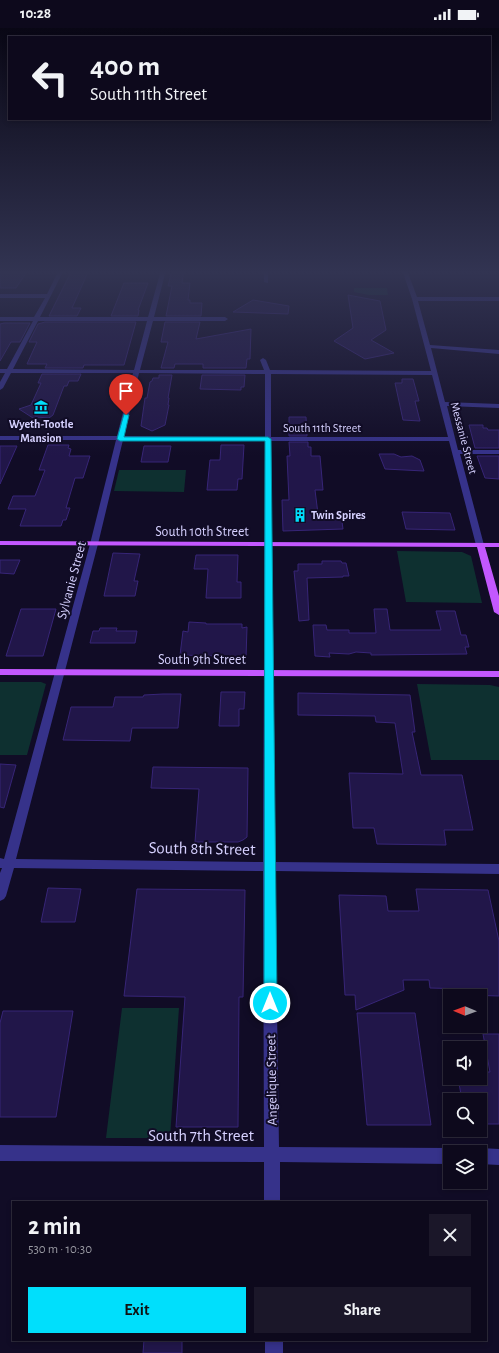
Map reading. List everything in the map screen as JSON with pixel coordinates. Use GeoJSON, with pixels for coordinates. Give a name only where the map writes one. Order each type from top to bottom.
{"type":"FeatureCollection","features":[{"type":"Feature","properties":{"kind":"main road","name":"South 10th Street"},"geometry":{"type":"LineString","coordinates":[[0,543],[499,545]]}},
{"type":"Feature","properties":{"kind":"main road","name":"Messanie Street"},"geometry":{"type":"LineString","coordinates":[[480,545],[499,612]]}},
{"type":"Feature","properties":{"kind":"main road","name":"South 9th Street"},"geometry":{"type":"LineString","coordinates":[[0,672],[499,674]]}},
{"type":"Feature","properties":{"kind":"street"},"geometry":{"type":"LineString","coordinates":[[0,388],[28,332]]}},
{"type":"Feature","properties":{"kind":"street","name":"Sylvanie Street"},"geometry":{"type":"LineString","coordinates":[[0,896],[4,863],[94,544],[147,332]]}},
{"type":"Feature","properties":{"kind":"street","name":"Messanie Street"},"geometry":{"type":"LineString","coordinates":[[423,332],[480,545]]}},
{"type":"Feature","properties":{"kind":"street"},"geometry":{"type":"LineString","coordinates":[[427,346],[499,352]]}},
{"type":"Feature","properties":{"kind":"street","name":"Angelique Street"},"geometry":{"type":"LineString","coordinates":[[264,360],[268,372],[268,673],[272,1201]]}},
{"type":"Feature","properties":{"kind":"street"},"geometry":{"type":"LineString","coordinates":[[0,371],[434,373]]}},
{"type":"Feature","properties":{"kind":"street"},"geometry":{"type":"LineString","coordinates":[[442,404],[499,406]]}},
{"type":"Feature","properties":{"kind":"street","name":"South 11th Street"},"geometry":{"type":"LineString","coordinates":[[0,438],[452,440]]}},
{"type":"Feature","properties":{"kind":"street"},"geometry":{"type":"LineString","coordinates":[[455,452],[499,452]]}},
{"type":"Feature","properties":{"kind":"street","name":"South 8th Street"},"geometry":{"type":"LineString","coordinates":[[4,863],[499,869]]}},
{"type":"Feature","properties":{"kind":"street","name":"South 7th Street"},"geometry":{"type":"LineString","coordinates":[[0,1153],[443,1156]]}},
{"type":"Feature","properties":{"kind":"street"},"geometry":{"type":"LineString","coordinates":[[487,1156],[499,1156]]}},
{"type":"Feature","properties":{"kind":"street"},"geometry":{"type":"LineString","coordinates":[[274,1341],[274,1353]]}},
{"type":"Feature","properties":{"kind":"green space"},"geometry":{"type":"Polygon","coordinates":[[[119,470],[186,470],[184,492],[114,491],[119,470]]]}},
{"type":"Feature","properties":{"kind":"green space"},"geometry":{"type":"Polygon","coordinates":[[[397,551],[462,552],[471,556],[482,603],[406,602],[397,551]]]}},
{"type":"Feature","properties":{"kind":"green space"},"geometry":{"type":"Polygon","coordinates":[[[0,682],[41,682],[46,684],[27,755],[0,755],[0,682]]]}},
{"type":"Feature","properties":{"kind":"green space"},"geometry":{"type":"Polygon","coordinates":[[[417,684],[490,685],[499,687],[499,760],[431,760],[417,684]]]}},
{"type":"Feature","properties":{"kind":"green space"},"geometry":{"type":"Polygon","coordinates":[[[122,1008],[179,1008],[170,1138],[106,1138],[122,1008]]]}},
{"type":"Feature","properties":{"kind":"building"},"geometry":{"type":"Polygon","coordinates":[[[0,332],[25,332],[20,342],[11,342],[0,361],[0,332]]]}},
{"type":"Feature","properties":{"kind":"building"},"geometry":{"type":"Polygon","coordinates":[[[34,332],[133,332],[124,365],[84,365],[83,368],[45,368],[47,364],[27,364],[37,342],[29,342],[34,332]]]}},
{"type":"Feature","properties":{"kind":"building"},"geometry":{"type":"Polygon","coordinates":[[[163,332],[198,332],[196,339],[235,332],[251,332],[250,359],[247,359],[246,368],[203,368],[203,364],[175,364],[174,368],[161,368],[168,342],[161,342],[163,332]]]}},
{"type":"Feature","properties":{"kind":"building"},"geometry":{"type":"Polygon","coordinates":[[[347,332],[383,332],[371,340],[394,353],[365,359],[334,341],[347,332]]]}},
{"type":"Feature","properties":{"kind":"building"},"geometry":{"type":"Polygon","coordinates":[[[42,374],[81,374],[78,381],[69,381],[67,386],[64,386],[53,415],[49,418],[33,418],[19,409],[31,405],[41,383],[38,383],[42,374]]]}},
{"type":"Feature","properties":{"kind":"building"},"geometry":{"type":"Polygon","coordinates":[[[159,375],[172,375],[168,398],[169,405],[165,425],[152,431],[141,426],[145,398],[147,398],[150,382],[153,378],[159,378],[159,375]]]}},
{"type":"Feature","properties":{"kind":"building"},"geometry":{"type":"Polygon","coordinates":[[[202,375],[245,375],[244,387],[241,387],[241,390],[200,389],[202,375]]]}},
{"type":"Feature","properties":{"kind":"building"},"geometry":{"type":"Polygon","coordinates":[[[402,379],[413,379],[419,401],[415,401],[420,421],[403,420],[395,383],[402,383],[402,379]]]}},
{"type":"Feature","properties":{"kind":"building"},"geometry":{"type":"Polygon","coordinates":[[[289,417],[306,417],[307,436],[289,436],[289,417]]]}},
{"type":"Feature","properties":{"kind":"building"},"geometry":{"type":"Polygon","coordinates":[[[469,425],[483,425],[483,428],[487,428],[488,430],[499,430],[499,448],[475,448],[469,425]]]}},
{"type":"Feature","properties":{"kind":"building"},"geometry":{"type":"Polygon","coordinates":[[[289,442],[308,442],[308,447],[311,447],[311,456],[320,456],[323,490],[315,490],[318,514],[341,514],[343,529],[283,531],[282,500],[289,500],[287,456],[290,456],[289,442]]]}},
{"type":"Feature","properties":{"kind":"building"},"geometry":{"type":"Polygon","coordinates":[[[48,445],[69,445],[68,448],[71,449],[69,456],[90,456],[83,478],[75,478],[66,508],[70,508],[66,520],[63,520],[61,526],[20,526],[26,509],[8,509],[13,496],[35,496],[45,470],[39,470],[48,445]]]}},
{"type":"Feature","properties":{"kind":"building"},"geometry":{"type":"Polygon","coordinates":[[[221,445],[244,445],[242,479],[238,479],[237,490],[207,490],[210,460],[220,460],[221,445]]]}},
{"type":"Feature","properties":{"kind":"building"},"geometry":{"type":"Polygon","coordinates":[[[0,446],[17,446],[0,484],[0,446]]]}},
{"type":"Feature","properties":{"kind":"building"},"geometry":{"type":"Polygon","coordinates":[[[144,446],[171,446],[168,462],[141,462],[144,446]]]}},
{"type":"Feature","properties":{"kind":"building"},"geometry":{"type":"Polygon","coordinates":[[[379,454],[394,454],[401,457],[412,456],[420,460],[424,471],[385,469],[379,454]]]}},
{"type":"Feature","properties":{"kind":"building"},"geometry":{"type":"Polygon","coordinates":[[[477,456],[499,456],[499,479],[485,478],[477,456]]]}},
{"type":"Feature","properties":{"kind":"building"},"geometry":{"type":"Polygon","coordinates":[[[402,512],[450,513],[455,530],[406,529],[402,512]]]}},
{"type":"Feature","properties":{"kind":"building"},"geometry":{"type":"Polygon","coordinates":[[[113,553],[140,554],[134,581],[138,581],[135,596],[104,596],[113,553]]]}},
{"type":"Feature","properties":{"kind":"building"},"geometry":{"type":"Polygon","coordinates":[[[196,555],[238,555],[237,582],[241,582],[241,598],[206,598],[208,569],[194,569],[196,555]]]}},
{"type":"Feature","properties":{"kind":"building"},"geometry":{"type":"Polygon","coordinates":[[[0,560],[20,560],[14,574],[0,573],[0,560]]]}},
{"type":"Feature","properties":{"kind":"building"},"geometry":{"type":"Polygon","coordinates":[[[322,561],[341,561],[342,563],[346,563],[349,576],[307,578],[309,620],[299,621],[294,571],[298,571],[298,564],[322,564],[322,561]]]}},
{"type":"Feature","properties":{"kind":"building"},"geometry":{"type":"Polygon","coordinates":[[[21,609],[56,609],[43,656],[6,656],[21,609]]]}},
{"type":"Feature","properties":{"kind":"building"},"geometry":{"type":"Polygon","coordinates":[[[374,609],[387,609],[390,630],[441,630],[436,611],[455,611],[461,635],[466,635],[469,647],[465,647],[467,654],[371,655],[371,653],[356,652],[349,654],[329,653],[330,657],[315,656],[313,625],[326,625],[327,630],[349,630],[349,633],[376,633],[374,609]]]}},
{"type":"Feature","properties":{"kind":"building"},"geometry":{"type":"Polygon","coordinates":[[[189,622],[206,624],[242,624],[242,628],[247,627],[246,658],[217,658],[217,656],[180,655],[183,631],[188,632],[189,622]]]}},
{"type":"Feature","properties":{"kind":"building"},"geometry":{"type":"Polygon","coordinates":[[[100,628],[117,628],[116,631],[137,631],[135,643],[90,643],[93,631],[99,631],[100,628]]]}},
{"type":"Feature","properties":{"kind":"building"},"geometry":{"type":"Polygon","coordinates":[[[221,692],[245,692],[244,709],[239,709],[239,726],[219,726],[221,692]]]}},
{"type":"Feature","properties":{"kind":"building"},"geometry":{"type":"Polygon","coordinates":[[[298,693],[410,695],[415,732],[412,732],[421,775],[462,775],[473,830],[444,830],[446,845],[377,844],[374,828],[353,828],[349,773],[403,774],[395,723],[376,722],[375,716],[298,715],[298,693]]]}},
{"type":"Feature","properties":{"kind":"building"},"geometry":{"type":"Polygon","coordinates":[[[181,694],[178,728],[132,728],[130,741],[63,740],[71,707],[113,707],[115,697],[143,697],[144,695],[181,694]]]}},
{"type":"Feature","properties":{"kind":"building"},"geometry":{"type":"Polygon","coordinates":[[[0,764],[16,765],[4,808],[0,807],[0,764]]]}},
{"type":"Feature","properties":{"kind":"building"},"geometry":{"type":"Polygon","coordinates":[[[153,767],[248,768],[247,837],[238,842],[195,842],[199,789],[151,788],[153,767]]]}},
{"type":"Feature","properties":{"kind":"building"},"geometry":{"type":"Polygon","coordinates":[[[48,888],[81,889],[75,922],[41,922],[48,888]]]}},
{"type":"Feature","properties":{"kind":"building"},"geometry":{"type":"Polygon","coordinates":[[[137,889],[245,890],[243,997],[239,997],[238,1127],[176,1127],[185,997],[124,996],[137,889]]]}},
{"type":"Feature","properties":{"kind":"building"},"geometry":{"type":"Polygon","coordinates":[[[416,889],[488,890],[499,941],[499,996],[487,996],[487,989],[430,988],[429,980],[403,980],[404,990],[356,1010],[355,995],[345,995],[339,895],[386,896],[388,911],[419,911],[416,889]]]}},
{"type":"Feature","properties":{"kind":"building"},"geometry":{"type":"Polygon","coordinates":[[[3,1011],[73,1011],[56,1117],[0,1117],[0,1023],[3,1011]]]}},
{"type":"Feature","properties":{"kind":"building"},"geometry":{"type":"Polygon","coordinates":[[[357,1013],[415,1013],[431,1125],[367,1125],[357,1013]]]}},
{"type":"Feature","properties":{"kind":"building"},"geometry":{"type":"Polygon","coordinates":[[[483,1034],[499,1034],[499,1124],[487,1124],[487,1093],[461,1093],[459,1085],[487,1085],[487,1072],[490,1072],[487,1056],[487,1041],[484,1041],[483,1034]]]}},
{"type":"Feature","properties":{"kind":"building"},"geometry":{"type":"Polygon","coordinates":[[[144,1341],[182,1341],[182,1353],[143,1353],[144,1341]]]}},
{"type":"Feature","properties":{"kind":"place","name":"Wyeth-Tootle Mansion"},"geometry":{"type":"Point","coordinates":[41,407]}},
{"type":"Feature","properties":{"kind":"place","name":"Twin Spires"},"geometry":{"type":"Point","coordinates":[300,515]}},
{"type":"Feature","properties":{"kind":"route"},"geometry":{"type":"LineString","coordinates":[[126,415],[120,439],[268,439],[270,1003]]}}]}
